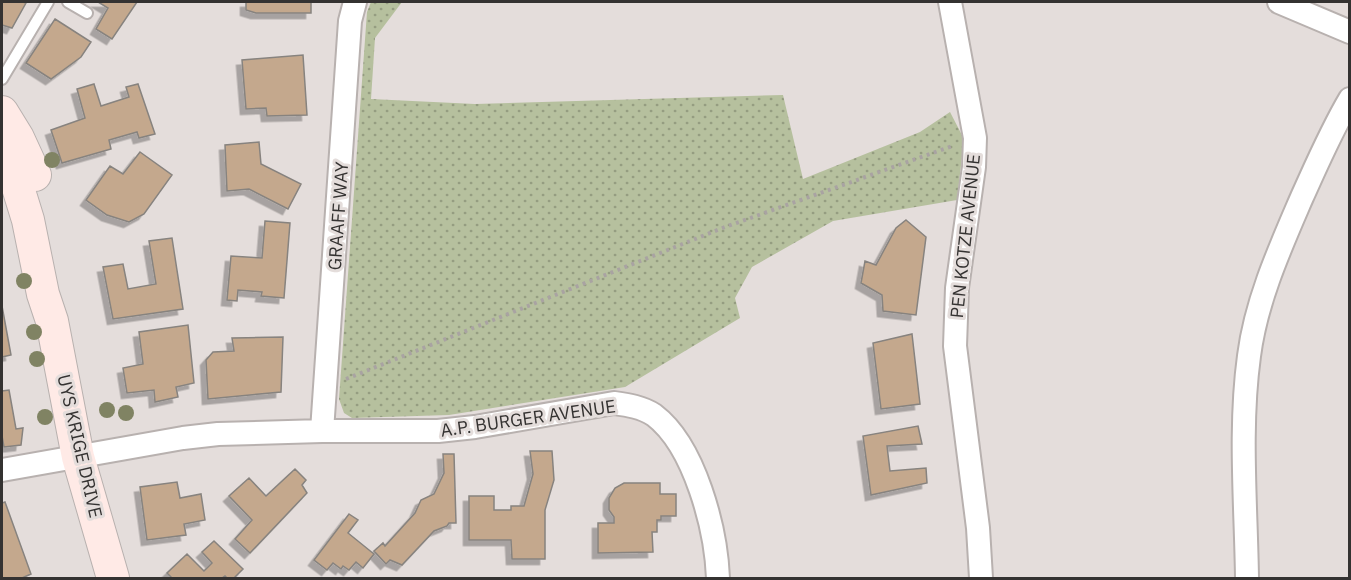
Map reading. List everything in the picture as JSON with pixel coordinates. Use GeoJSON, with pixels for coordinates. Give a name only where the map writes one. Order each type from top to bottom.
{"type":"FeatureCollection","features":[{"type":"Feature","properties":{"kind":"street","name":"GRAAFF WAY"},"geometry":{"type":"LineString","coordinates":[[322,431],[350,21],[355,2]]}},
{"type":"Feature","properties":{"kind":"street","name":"PEN KOTZE AVENUE"},"geometry":{"type":"LineString","coordinates":[[951,2],[975,138],[974,167],[957,288],[955,346],[978,528],[981,579]]}},
{"type":"Feature","properties":{"kind":"street"},"geometry":{"type":"LineString","coordinates":[[1279,2],[1350,32]]}},
{"type":"Feature","properties":{"kind":"street"},"geometry":{"type":"LineString","coordinates":[[1247,579],[1244,404],[1249,354],[1258,316],[1284,238],[1332,128],[1350,99]]}},
{"type":"Feature","properties":{"kind":"street","name":"UYS KRIGE DRIVE"},"geometry":{"type":"LineString","coordinates":[[2,112],[26,153],[42,198],[53,256],[55,285],[52,321]]}},
{"type":"Feature","properties":{"kind":"street","name":"UYS KRIGE DRIVE"},"geometry":{"type":"LineString","coordinates":[[2,152],[22,196],[52,321],[78,457],[114,576]]}},
{"type":"Feature","properties":{"kind":"street","name":"A.P. BURGER AVENUE"},"geometry":{"type":"LineString","coordinates":[[2,470],[183,438],[218,434],[438,431],[475,427],[614,403],[637,407],[652,414],[667,426],[687,454],[713,534],[718,579]]}},
{"type":"Feature","properties":{"kind":"lane"},"geometry":{"type":"LineString","coordinates":[[2,79],[48,2]]}},
{"type":"Feature","properties":{"kind":"lane"},"geometry":{"type":"LineString","coordinates":[[68,2],[87,13]]}},
{"type":"Feature","properties":{"kind":"path"},"geometry":{"type":"LineString","coordinates":[[326,387],[725,227],[975,138]]}},
{"type":"Feature","properties":{"kind":"green space"},"geometry":{"type":"Polygon","coordinates":[[[371,2],[402,2],[375,38],[371,99],[475,104],[783,95],[803,179],[920,132],[950,112],[964,139],[957,200],[833,221],[752,267],[735,298],[740,318],[625,387],[449,415],[352,418],[344,413],[339,399],[367,12],[371,2]]]}},
{"type":"Feature","properties":{"kind":"building"},"geometry":{"type":"Polygon","coordinates":[[[2,2],[26,3],[12,28],[2,25],[2,2]]]}},
{"type":"Feature","properties":{"kind":"building"},"geometry":{"type":"Polygon","coordinates":[[[98,2],[137,2],[112,39],[96,29],[108,8],[98,2]]]}},
{"type":"Feature","properties":{"kind":"building"},"geometry":{"type":"Polygon","coordinates":[[[246,2],[311,2],[311,13],[256,13],[246,10],[246,2]]]}},
{"type":"Feature","properties":{"kind":"building"},"geometry":{"type":"Polygon","coordinates":[[[55,19],[91,42],[81,57],[51,79],[26,63],[55,19]]]}},
{"type":"Feature","properties":{"kind":"building"},"geometry":{"type":"Polygon","coordinates":[[[303,55],[307,115],[267,116],[266,108],[246,109],[242,60],[303,55]]]}},
{"type":"Feature","properties":{"kind":"building"},"geometry":{"type":"Polygon","coordinates":[[[94,84],[101,106],[129,97],[126,87],[138,84],[155,134],[139,138],[137,132],[109,140],[111,149],[62,163],[51,130],[85,118],[77,89],[94,84]]]}},
{"type":"Feature","properties":{"kind":"building"},"geometry":{"type":"Polygon","coordinates":[[[259,142],[261,164],[301,184],[288,209],[249,189],[227,191],[225,145],[259,142]]]}},
{"type":"Feature","properties":{"kind":"building"},"geometry":{"type":"Polygon","coordinates":[[[140,152],[172,175],[144,214],[129,222],[107,215],[86,200],[110,166],[123,174],[140,152]]]}},
{"type":"Feature","properties":{"kind":"building"},"geometry":{"type":"Polygon","coordinates":[[[906,220],[926,237],[916,315],[883,311],[882,295],[861,283],[865,261],[876,265],[896,228],[906,220]]]}},
{"type":"Feature","properties":{"kind":"building"},"geometry":{"type":"Polygon","coordinates":[[[265,221],[290,223],[284,298],[261,296],[262,292],[238,290],[237,301],[227,300],[231,256],[262,258],[265,221]]]}},
{"type":"Feature","properties":{"kind":"building"},"geometry":{"type":"Polygon","coordinates":[[[172,238],[183,309],[113,319],[103,267],[123,264],[128,289],[156,284],[149,241],[172,238]]]}},
{"type":"Feature","properties":{"kind":"building"},"geometry":{"type":"Polygon","coordinates":[[[2,306],[11,355],[2,357],[2,306]]]}},
{"type":"Feature","properties":{"kind":"building"},"geometry":{"type":"Polygon","coordinates":[[[188,325],[194,383],[176,387],[178,397],[155,402],[154,390],[127,393],[123,368],[143,364],[139,332],[188,325]]]}},
{"type":"Feature","properties":{"kind":"building"},"geometry":{"type":"Polygon","coordinates":[[[912,334],[920,404],[881,409],[873,343],[912,334]]]}},
{"type":"Feature","properties":{"kind":"building"},"geometry":{"type":"Polygon","coordinates":[[[283,337],[281,392],[208,399],[206,360],[213,352],[234,351],[232,338],[283,337]]]}},
{"type":"Feature","properties":{"kind":"building"},"geometry":{"type":"Polygon","coordinates":[[[9,390],[16,429],[23,428],[21,445],[4,447],[2,391],[9,390]]]}},
{"type":"Feature","properties":{"kind":"building"},"geometry":{"type":"Polygon","coordinates":[[[918,426],[922,444],[887,446],[890,471],[926,468],[927,483],[871,495],[863,436],[918,426]]]}},
{"type":"Feature","properties":{"kind":"building"},"geometry":{"type":"Polygon","coordinates":[[[530,451],[552,451],[554,480],[545,510],[545,559],[512,559],[511,540],[469,540],[469,496],[494,496],[494,510],[511,510],[511,506],[524,506],[533,474],[530,451]]]}},
{"type":"Feature","properties":{"kind":"building"},"geometry":{"type":"Polygon","coordinates":[[[443,454],[454,454],[456,523],[449,523],[434,531],[402,565],[390,560],[386,564],[374,551],[383,543],[385,546],[415,513],[421,500],[434,494],[444,473],[443,454]]]}},
{"type":"Feature","properties":{"kind":"building"},"geometry":{"type":"Polygon","coordinates":[[[295,469],[306,480],[302,485],[307,493],[250,553],[235,539],[252,520],[229,496],[249,478],[266,496],[295,469]]]}},
{"type":"Feature","properties":{"kind":"building"},"geometry":{"type":"Polygon","coordinates":[[[177,482],[180,498],[201,494],[205,520],[184,524],[186,535],[147,540],[140,487],[177,482]]]}},
{"type":"Feature","properties":{"kind":"building"},"geometry":{"type":"Polygon","coordinates":[[[624,483],[660,483],[660,494],[676,494],[676,516],[661,516],[661,520],[657,520],[657,532],[652,532],[653,552],[598,553],[598,523],[614,523],[614,517],[609,510],[609,498],[615,488],[624,483]]]}},
{"type":"Feature","properties":{"kind":"building"},"geometry":{"type":"Polygon","coordinates":[[[5,502],[31,574],[22,578],[2,578],[2,503],[5,502]]]}},
{"type":"Feature","properties":{"kind":"building"},"geometry":{"type":"Polygon","coordinates":[[[349,514],[358,520],[348,533],[374,554],[363,568],[356,562],[349,570],[343,566],[341,569],[333,563],[327,570],[314,560],[349,514]]]}},
{"type":"Feature","properties":{"kind":"building"},"geometry":{"type":"Polygon","coordinates":[[[214,541],[243,569],[234,578],[225,576],[222,578],[172,578],[167,573],[187,554],[204,571],[212,563],[202,552],[214,541]]]}}]}
